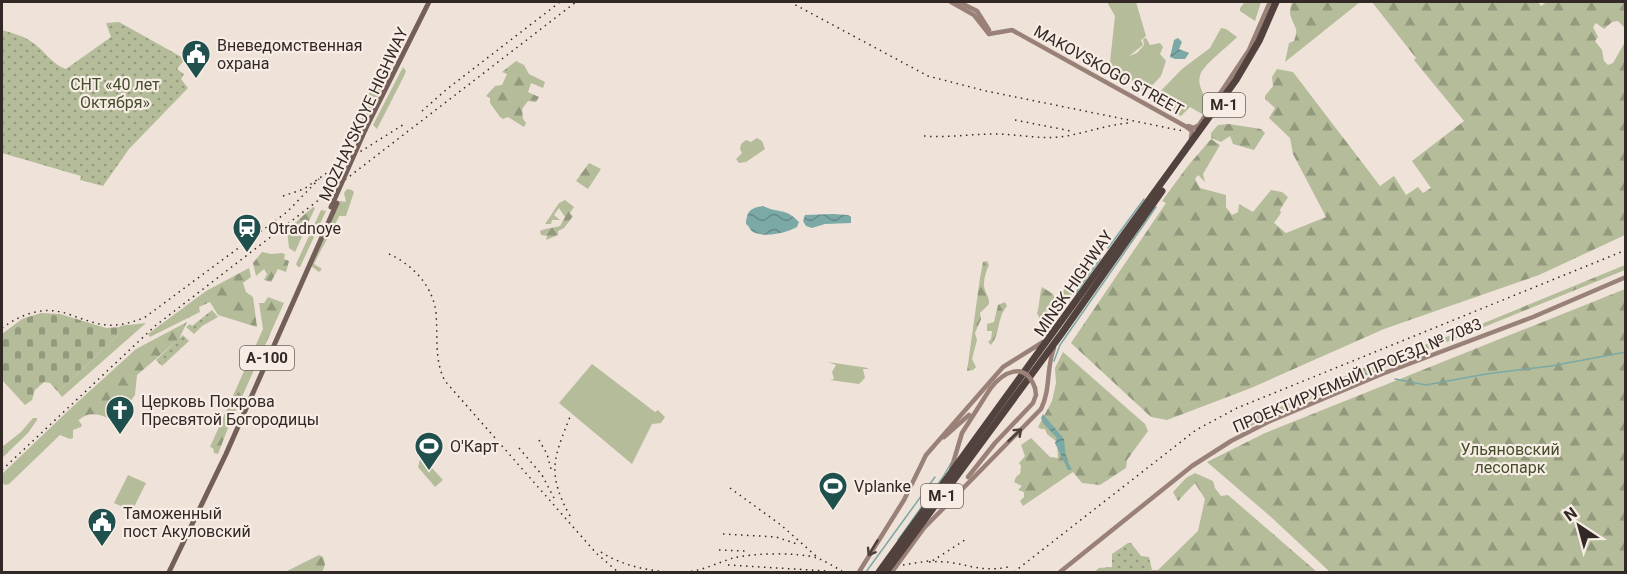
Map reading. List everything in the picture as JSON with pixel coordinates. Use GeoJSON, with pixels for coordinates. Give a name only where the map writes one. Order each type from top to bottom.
{"type":"FeatureCollection","features":[{"type":"Feature","properties":{"kind":"highway","name":"MINSK HIGHWAY"},"geometry":{"type":"LineString","coordinates":[[1061,329],[1110,252],[1247,63],[1276,2]]}},
{"type":"Feature","properties":{"kind":"highway","name":"MINSK HIGHWAY"},"geometry":{"type":"LineString","coordinates":[[886,573],[1243,77],[1268,32],[1280,2]]}},
{"type":"Feature","properties":{"kind":"highway","name":"MINSK HIGHWAY"},"geometry":{"type":"LineString","coordinates":[[879,573],[939,491],[973,450]]}},
{"type":"Feature","properties":{"kind":"main road","name":"MOZHAYSKOYE HIGHWAY"},"geometry":{"type":"LineString","coordinates":[[168,573],[368,129],[431,2]]}},
{"type":"Feature","properties":{"kind":"main road"},"geometry":{"type":"LineString","coordinates":[[951,2],[975,15],[992,33]]}},
{"type":"Feature","properties":{"kind":"main road"},"geometry":{"type":"LineString","coordinates":[[959,2],[977,11],[992,33]]}},
{"type":"Feature","properties":{"kind":"main road"},"geometry":{"type":"LineString","coordinates":[[1185,126],[1197,127],[1209,110],[1249,50],[1270,2]]}},
{"type":"Feature","properties":{"kind":"main road","name":"MAKOVSKOGO STREET"},"geometry":{"type":"LineString","coordinates":[[992,33],[1011,30],[1185,126],[1192,134],[1186,150]]}},
{"type":"Feature","properties":{"kind":"main road","name":"MOZHAYSKOYE HIGHWAY"},"geometry":{"type":"LineString","coordinates":[[168,573],[218,470],[334,205]]}},
{"type":"Feature","properties":{"kind":"main road","name":"ПРОЕКТИРУЕМЫЙ ПРОЕЗД № 7083"},"geometry":{"type":"LineString","coordinates":[[1060,573],[1192,466],[1238,437],[1382,374],[1533,316],[1626,277]]}},
{"type":"Feature","properties":{"kind":"main road"},"geometry":{"type":"LineString","coordinates":[[859,573],[904,500],[920,465],[931,448],[1002,367],[1061,329]]}},
{"type":"Feature","properties":{"kind":"main road"},"geometry":{"type":"LineString","coordinates":[[892,573],[924,528],[1041,408],[1047,393],[1050,359],[1061,329]]}},
{"type":"Feature","properties":{"kind":"main road"},"geometry":{"type":"LineString","coordinates":[[939,491],[951,470],[962,433],[990,389],[1002,375],[1014,371],[1026,375],[1032,380],[1035,388],[1036,395],[1033,403],[995,443],[959,491]]}},
{"type":"Feature","properties":{"kind":"main road"},"geometry":{"type":"LineString","coordinates":[[931,448],[976,409]]}},
{"type":"Feature","properties":{"kind":"main road"},"geometry":{"type":"LineString","coordinates":[[910,540],[946,506]]}},
{"type":"Feature","properties":{"kind":"green space"},"geometry":{"type":"Polygon","coordinates":[[[1107,2],[1136,2],[1146,36],[1141,40],[1143,45],[1129,56],[1137,53],[1144,45],[1143,39],[1146,38],[1150,45],[1160,43],[1163,47],[1160,54],[1166,61],[1161,76],[1145,93],[1139,91],[1135,81],[1120,78],[1112,73],[1117,68],[1109,71],[1115,16],[1107,2]]]}},
{"type":"Feature","properties":{"kind":"green space"},"geometry":{"type":"Polygon","coordinates":[[[1242,2],[1261,2],[1255,21],[1240,11],[1244,3],[1242,2]]]}},
{"type":"Feature","properties":{"kind":"green space"},"geometry":{"type":"Polygon","coordinates":[[[1292,2],[1360,2],[1285,62],[1289,43],[1294,41],[1296,33],[1290,14],[1292,2]]]}},
{"type":"Feature","properties":{"kind":"green space"},"geometry":{"type":"Polygon","coordinates":[[[1372,2],[1538,2],[1541,6],[1547,2],[1625,2],[1625,28],[1618,21],[1612,22],[1604,29],[1596,23],[1593,27],[1598,37],[1595,41],[1602,50],[1604,61],[1608,65],[1613,63],[1625,42],[1625,235],[1539,275],[1384,329],[1251,388],[1167,420],[1151,417],[1071,343],[1166,203],[1162,201],[1211,139],[1220,145],[1203,174],[1205,182],[1198,175],[1195,179],[1200,188],[1226,195],[1226,207],[1232,215],[1238,212],[1239,204],[1253,212],[1271,190],[1282,192],[1288,197],[1274,223],[1286,233],[1326,217],[1293,154],[1290,138],[1269,118],[1275,108],[1265,99],[1265,96],[1273,86],[1272,77],[1277,69],[1293,72],[1380,186],[1394,176],[1406,195],[1418,187],[1423,193],[1431,188],[1412,161],[1464,121],[1414,60],[1416,58],[1372,2]]]}},
{"type":"Feature","properties":{"kind":"green space","name":"СНТ «40 лет Октября»"},"geometry":{"type":"Polygon","coordinates":[[[119,22],[185,59],[177,69],[184,74],[181,79],[188,88],[129,149],[103,186],[80,180],[81,176],[2,153],[2,30],[28,39],[53,62],[66,69],[111,37],[106,23],[119,22]]]}},
{"type":"Feature","properties":{"kind":"green space"},"geometry":{"type":"Polygon","coordinates":[[[1221,28],[1237,37],[1210,61],[1200,76],[1199,81],[1205,102],[1202,114],[1190,107],[1181,116],[1161,107],[1153,99],[1182,69],[1210,48],[1221,28]]]}},
{"type":"Feature","properties":{"kind":"green space"},"geometry":{"type":"Polygon","coordinates":[[[516,61],[524,65],[529,74],[545,82],[543,88],[531,83],[528,92],[539,97],[536,102],[528,101],[522,109],[526,123],[524,127],[508,117],[503,119],[500,117],[490,103],[490,98],[486,96],[495,86],[502,85],[507,74],[502,72],[516,61]]]}},
{"type":"Feature","properties":{"kind":"green space"},"geometry":{"type":"Polygon","coordinates":[[[403,67],[406,71],[404,76],[377,129],[373,125],[403,67]]]}},
{"type":"Feature","properties":{"kind":"green space"},"geometry":{"type":"Polygon","coordinates":[[[378,75],[383,75],[386,80],[358,134],[356,133],[364,112],[362,107],[378,75]]]}},
{"type":"Feature","properties":{"kind":"green space"},"geometry":{"type":"Polygon","coordinates":[[[1229,124],[1261,129],[1265,133],[1254,150],[1233,144],[1230,136],[1221,142],[1211,138],[1211,133],[1218,125],[1229,124]]]}},
{"type":"Feature","properties":{"kind":"green space"},"geometry":{"type":"Polygon","coordinates":[[[757,138],[762,141],[765,149],[746,162],[739,163],[736,159],[742,153],[741,144],[746,140],[751,142],[757,138]]]}},
{"type":"Feature","properties":{"kind":"green space"},"geometry":{"type":"Polygon","coordinates":[[[589,163],[601,169],[588,189],[576,181],[589,163]]]}},
{"type":"Feature","properties":{"kind":"green space"},"geometry":{"type":"Polygon","coordinates":[[[347,189],[354,192],[346,216],[339,216],[314,264],[322,269],[319,272],[311,266],[340,201],[346,202],[344,193],[347,189]]]}},
{"type":"Feature","properties":{"kind":"green space"},"geometry":{"type":"Polygon","coordinates":[[[565,200],[574,207],[570,213],[573,216],[564,228],[558,231],[558,235],[546,240],[547,236],[541,235],[540,231],[560,226],[565,217],[559,208],[554,215],[560,220],[552,220],[551,224],[545,224],[559,203],[565,200]]]}},
{"type":"Feature","properties":{"kind":"green space"},"geometry":{"type":"Polygon","coordinates":[[[313,207],[315,208],[295,252],[289,248],[287,230],[313,207]]]}},
{"type":"Feature","properties":{"kind":"green space"},"geometry":{"type":"Polygon","coordinates":[[[321,210],[326,211],[298,267],[296,264],[321,210]]]}},
{"type":"Feature","properties":{"kind":"green space"},"geometry":{"type":"Polygon","coordinates":[[[262,252],[283,253],[284,259],[289,261],[286,272],[278,269],[271,282],[264,280],[267,274],[264,269],[256,276],[253,263],[262,252]]]}},
{"type":"Feature","properties":{"kind":"green space"},"geometry":{"type":"Polygon","coordinates":[[[987,261],[989,265],[984,284],[989,304],[980,313],[981,319],[975,333],[977,340],[972,359],[976,367],[967,371],[980,278],[983,262],[987,261]]]}},
{"type":"Feature","properties":{"kind":"green space"},"geometry":{"type":"Polygon","coordinates":[[[1625,265],[1625,270],[1405,359],[1238,432],[1248,421],[1262,412],[1283,406],[1375,363],[1484,323],[1625,265]]]}},
{"type":"Feature","properties":{"kind":"green space"},"geometry":{"type":"Polygon","coordinates":[[[249,268],[251,277],[243,283],[246,292],[253,297],[257,327],[218,315],[210,302],[199,307],[200,312],[150,337],[148,334],[206,291],[249,268]]]}},
{"type":"Feature","properties":{"kind":"green space"},"geometry":{"type":"Polygon","coordinates":[[[1042,287],[1053,294],[1055,299],[1061,300],[1062,292],[1066,287],[1074,292],[1061,309],[1046,322],[1041,321],[1037,313],[1042,287]]]}},
{"type":"Feature","properties":{"kind":"green space","name":"Ульяновский лесопарк"},"geometry":{"type":"Polygon","coordinates":[[[1625,289],[1625,572],[1330,572],[1207,462],[1265,433],[1625,289]]]}},
{"type":"Feature","properties":{"kind":"green space"},"geometry":{"type":"Polygon","coordinates":[[[268,297],[284,303],[218,454],[214,453],[213,448],[210,447],[263,329],[259,303],[264,303],[268,297]]]}},
{"type":"Feature","properties":{"kind":"green space"},"geometry":{"type":"Polygon","coordinates":[[[1005,302],[1007,306],[991,345],[988,342],[992,331],[987,331],[987,324],[994,322],[998,305],[1005,302]]]}},
{"type":"Feature","properties":{"kind":"green space"},"geometry":{"type":"Polygon","coordinates":[[[212,310],[218,317],[202,326],[194,334],[186,327],[190,324],[192,326],[212,310]]]}},
{"type":"Feature","properties":{"kind":"green space"},"geometry":{"type":"Polygon","coordinates":[[[41,313],[60,314],[106,328],[121,327],[117,336],[58,392],[50,383],[44,382],[35,390],[32,400],[25,405],[2,380],[2,334],[22,319],[41,313]]]}},
{"type":"Feature","properties":{"kind":"green space"},"geometry":{"type":"Polygon","coordinates":[[[187,322],[179,339],[137,375],[135,395],[116,421],[92,414],[78,421],[70,409],[136,349],[187,322]]]}},
{"type":"Feature","properties":{"kind":"green space"},"geometry":{"type":"Polygon","coordinates":[[[146,323],[62,397],[58,392],[117,336],[120,326],[146,323]]]}},
{"type":"Feature","properties":{"kind":"green space"},"geometry":{"type":"Polygon","coordinates":[[[183,335],[189,341],[162,366],[156,360],[183,335]]]}},
{"type":"Feature","properties":{"kind":"green space"},"geometry":{"type":"Polygon","coordinates":[[[1063,352],[1145,424],[1148,431],[1127,460],[1126,468],[1100,485],[1082,483],[1073,472],[1023,506],[1020,501],[1024,497],[1024,492],[1018,490],[1022,486],[1014,482],[1020,474],[1019,463],[1025,456],[1021,445],[1031,438],[1050,457],[1058,458],[1057,442],[1047,434],[1045,429],[1038,427],[1052,401],[1056,383],[1055,368],[1063,352]]]}},
{"type":"Feature","properties":{"kind":"green space"},"geometry":{"type":"Polygon","coordinates":[[[828,362],[868,369],[863,369],[865,378],[859,384],[830,380],[834,379],[832,372],[836,365],[828,362]]]}},
{"type":"Feature","properties":{"kind":"green space"},"geometry":{"type":"Polygon","coordinates":[[[592,364],[655,412],[658,410],[665,417],[661,423],[652,424],[632,464],[559,403],[592,364]]]}},
{"type":"Feature","properties":{"kind":"green space"},"geometry":{"type":"Polygon","coordinates":[[[70,409],[82,425],[73,430],[73,438],[60,435],[9,484],[5,485],[2,482],[2,474],[70,409]]]}},
{"type":"Feature","properties":{"kind":"green space"},"geometry":{"type":"Polygon","coordinates":[[[33,418],[37,420],[28,433],[2,458],[2,447],[21,432],[33,418]]]}},
{"type":"Feature","properties":{"kind":"green space","name":"О'Карт"},"geometry":{"type":"Polygon","coordinates":[[[421,456],[443,480],[435,487],[418,467],[421,456]]]}},
{"type":"Feature","properties":{"kind":"green space"},"geometry":{"type":"Polygon","coordinates":[[[1195,473],[1213,481],[1221,496],[1228,495],[1317,572],[1149,572],[1158,570],[1198,531],[1205,499],[1195,483],[1178,501],[1173,492],[1186,478],[1195,473]]]}},
{"type":"Feature","properties":{"kind":"green space"},"geometry":{"type":"Polygon","coordinates":[[[128,475],[146,483],[132,511],[114,503],[128,475]]]}},
{"type":"Feature","properties":{"kind":"green space"},"geometry":{"type":"Polygon","coordinates":[[[1131,543],[1141,556],[1149,557],[1152,570],[1149,572],[1094,572],[1099,568],[1112,567],[1112,554],[1131,543]]]}},
{"type":"Feature","properties":{"kind":"green space"},"geometry":{"type":"Polygon","coordinates":[[[319,555],[323,557],[325,565],[322,572],[285,572],[319,555]]]}},
{"type":"Feature","properties":{"kind":"water"},"geometry":{"type":"Polygon","coordinates":[[[1178,38],[1182,42],[1179,49],[1189,53],[1185,59],[1170,57],[1174,40],[1178,38]]]}},
{"type":"Feature","properties":{"kind":"water"},"geometry":{"type":"Polygon","coordinates":[[[763,206],[790,214],[799,222],[797,227],[775,234],[763,235],[753,232],[746,224],[747,216],[752,209],[763,206]]]}},
{"type":"Feature","properties":{"kind":"water"},"geometry":{"type":"Polygon","coordinates":[[[805,215],[848,215],[851,217],[851,223],[825,224],[812,228],[806,226],[803,221],[805,215]]]}},
{"type":"Feature","properties":{"kind":"water"},"geometry":{"type":"Polygon","coordinates":[[[1043,414],[1064,439],[1066,458],[1072,470],[1068,470],[1055,443],[1057,438],[1043,423],[1041,418],[1043,414]]]}},
{"type":"Feature","properties":{"kind":"waterway"},"geometry":{"type":"LineString","coordinates":[[1108,248],[1144,199]]}},
{"type":"Feature","properties":{"kind":"waterway"},"geometry":{"type":"LineString","coordinates":[[1054,361],[1060,345],[1156,207]]}},
{"type":"Feature","properties":{"kind":"waterway"},"geometry":{"type":"LineString","coordinates":[[1076,293],[1100,259]]}},
{"type":"Feature","properties":{"kind":"waterway"},"geometry":{"type":"LineString","coordinates":[[1395,379],[1426,385],[1626,352]]}},
{"type":"Feature","properties":{"kind":"waterway"},"geometry":{"type":"LineString","coordinates":[[1365,374],[1378,370]]}},
{"type":"Feature","properties":{"kind":"waterway"},"geometry":{"type":"LineString","coordinates":[[898,540],[951,463]]}},
{"type":"Feature","properties":{"kind":"waterway"},"geometry":{"type":"LineString","coordinates":[[866,572],[935,477]]}},
{"type":"Feature","properties":{"kind":"railway"},"geometry":{"type":"LineString","coordinates":[[422,111],[560,2]]}},
{"type":"Feature","properties":{"kind":"railway"},"geometry":{"type":"LineString","coordinates":[[2,470],[155,326],[576,2]]}},
{"type":"Feature","properties":{"kind":"railway"},"geometry":{"type":"LineString","coordinates":[[790,2],[928,76],[986,91],[1183,131]]}},
{"type":"Feature","properties":{"kind":"railway"},"geometry":{"type":"LineString","coordinates":[[1015,120],[1071,131]]}},
{"type":"Feature","properties":{"kind":"railway"},"geometry":{"type":"LineString","coordinates":[[283,196],[304,189],[406,123]]}},
{"type":"Feature","properties":{"kind":"railway"},"geometry":{"type":"LineString","coordinates":[[924,136],[994,134],[1060,137],[1129,123]]}},
{"type":"Feature","properties":{"kind":"railway"},"geometry":{"type":"LineString","coordinates":[[2,328],[18,318],[43,311],[61,312],[107,325],[122,324],[144,318],[287,212],[319,179]]}},
{"type":"Feature","properties":{"kind":"railway"},"geometry":{"type":"LineString","coordinates":[[1014,572],[1196,430],[1237,408],[1626,250]]}},
{"type":"Feature","properties":{"kind":"railway"},"geometry":{"type":"LineString","coordinates":[[389,254],[414,270],[431,294],[436,313],[439,365],[445,381],[596,553],[618,572]]}},
{"type":"Feature","properties":{"kind":"railway"},"geometry":{"type":"LineString","coordinates":[[570,417],[556,456],[555,477],[570,516]]}},
{"type":"Feature","properties":{"kind":"railway"},"geometry":{"type":"LineString","coordinates":[[539,440],[547,454],[551,469]]}},
{"type":"Feature","properties":{"kind":"railway"},"geometry":{"type":"LineString","coordinates":[[519,448],[542,475],[554,498]]}},
{"type":"Feature","properties":{"kind":"railway"},"geometry":{"type":"LineString","coordinates":[[730,488],[781,525],[816,556]]}},
{"type":"Feature","properties":{"kind":"railway"},"geometry":{"type":"LineString","coordinates":[[723,534],[776,537],[797,544]]}},
{"type":"Feature","properties":{"kind":"railway"},"geometry":{"type":"LineString","coordinates":[[903,565],[934,560],[968,538]]}},
{"type":"Feature","properties":{"kind":"railway"},"geometry":{"type":"LineString","coordinates":[[719,550],[746,551]]}},
{"type":"Feature","properties":{"kind":"railway"},"geometry":{"type":"LineString","coordinates":[[601,552],[635,566],[671,572]]}},
{"type":"Feature","properties":{"kind":"railway"},"geometry":{"type":"LineString","coordinates":[[685,572],[733,558],[775,554],[817,558],[842,571]]}},
{"type":"Feature","properties":{"kind":"railway"},"geometry":{"type":"LineString","coordinates":[[929,562],[950,562],[987,569],[1008,567]]}},
{"type":"Feature","properties":{"kind":"railway"},"geometry":{"type":"LineString","coordinates":[[728,565],[827,571]]}},
{"type":"Feature","properties":{"kind":"place","name":"Вневедомственная охрана"},"geometry":{"type":"Point","coordinates":[196,80]}},
{"type":"Feature","properties":{"kind":"place","name":"Otradnoye"},"geometry":{"type":"Point","coordinates":[247,254]}},
{"type":"Feature","properties":{"kind":"place","name":"Церковь Покрова Пресвятой Богородицы"},"geometry":{"type":"Point","coordinates":[120,436]}},
{"type":"Feature","properties":{"kind":"place","name":"О'Карт"},"geometry":{"type":"Point","coordinates":[429,472]}},
{"type":"Feature","properties":{"kind":"place","name":"Vplanke"},"geometry":{"type":"Point","coordinates":[833,512]}},
{"type":"Feature","properties":{"kind":"place","name":"Таможенный пост Акуловский"},"geometry":{"type":"Point","coordinates":[102,548]}}]}
